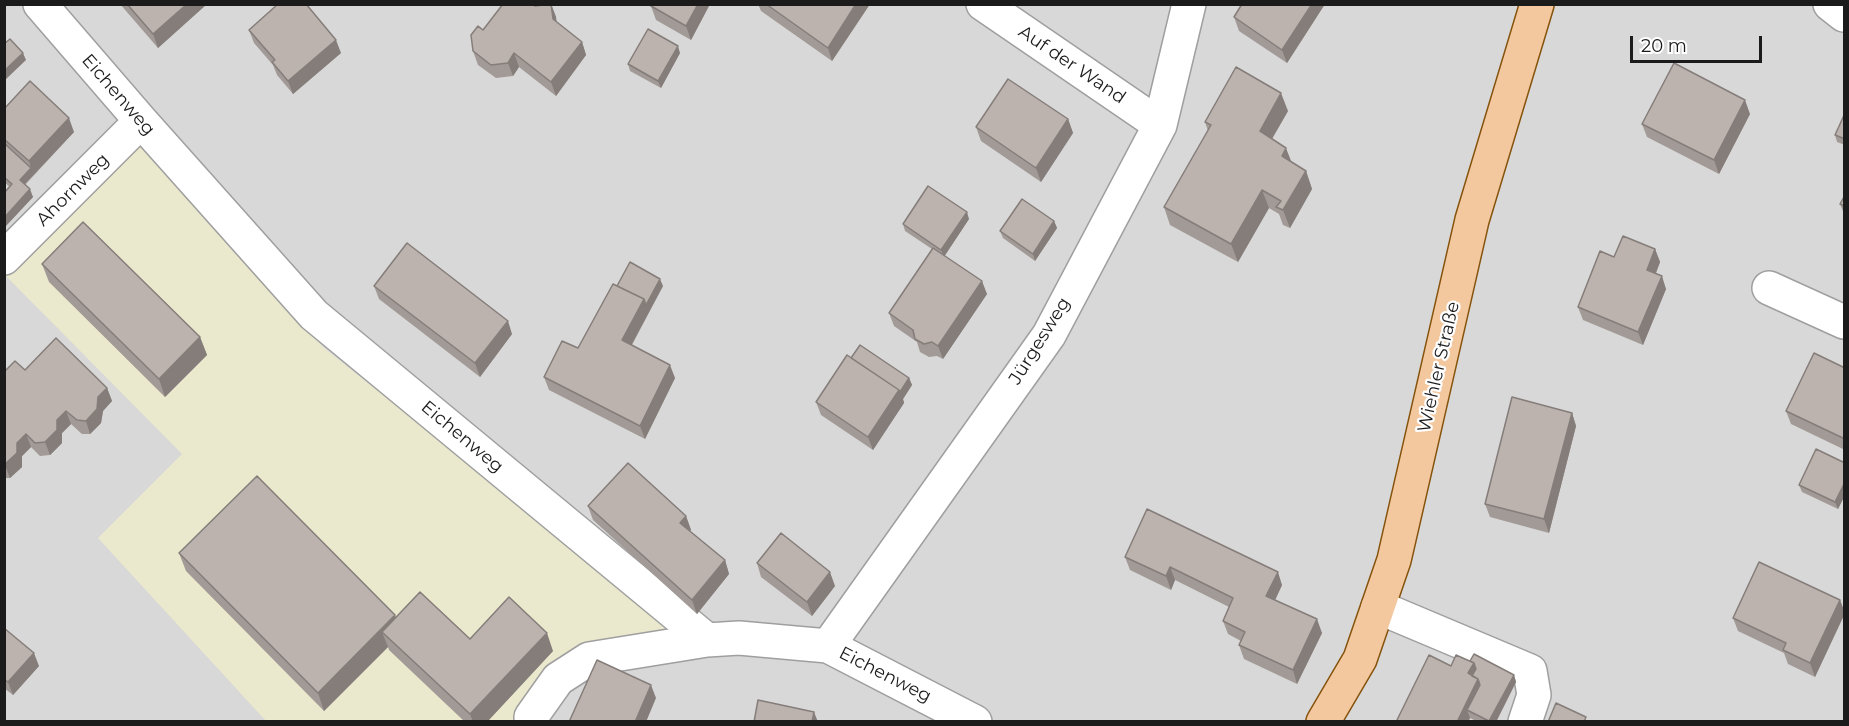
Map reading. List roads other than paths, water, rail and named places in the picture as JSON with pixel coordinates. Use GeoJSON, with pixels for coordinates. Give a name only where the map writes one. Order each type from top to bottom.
{"type":"FeatureCollection","features":[{"type":"Feature","properties":{"kind":"main road","name":"Wiehler Straße"},"geometry":{"type":"LineString","coordinates":[[1323,722],[1360,659],[1394,560],[1472,220],[1537,4]]}},
{"type":"Feature","properties":{"kind":"street","name":"Eichenweg"},"geometry":{"type":"LineString","coordinates":[[40,4],[141,122],[314,315],[707,640],[739,638],[828,646],[975,722]]}},
{"type":"Feature","properties":{"kind":"street","name":"Auf der Wand"},"geometry":{"type":"LineString","coordinates":[[983,4],[1160,125]]}},
{"type":"Feature","properties":{"kind":"street","name":"Jürgesweg"},"geometry":{"type":"LineString","coordinates":[[828,646],[1049,335],[1160,125],[1189,4]]}},
{"type":"Feature","properties":{"kind":"street"},"geometry":{"type":"LineString","coordinates":[[1830,4],[1845,15]]}},
{"type":"Feature","properties":{"kind":"street","name":"Ahornweg"},"geometry":{"type":"LineString","coordinates":[[4,258],[141,122]]}},
{"type":"Feature","properties":{"kind":"street"},"geometry":{"type":"LineString","coordinates":[[1769,288],[1845,322]]}},
{"type":"Feature","properties":{"kind":"street"},"geometry":{"type":"LineString","coordinates":[[1378,607],[1530,672],[1534,695],[1525,722]]}},
{"type":"Feature","properties":{"kind":"street"},"geometry":{"type":"LineString","coordinates":[[532,722],[531,717],[558,679],[589,658],[707,640]]}}]}
